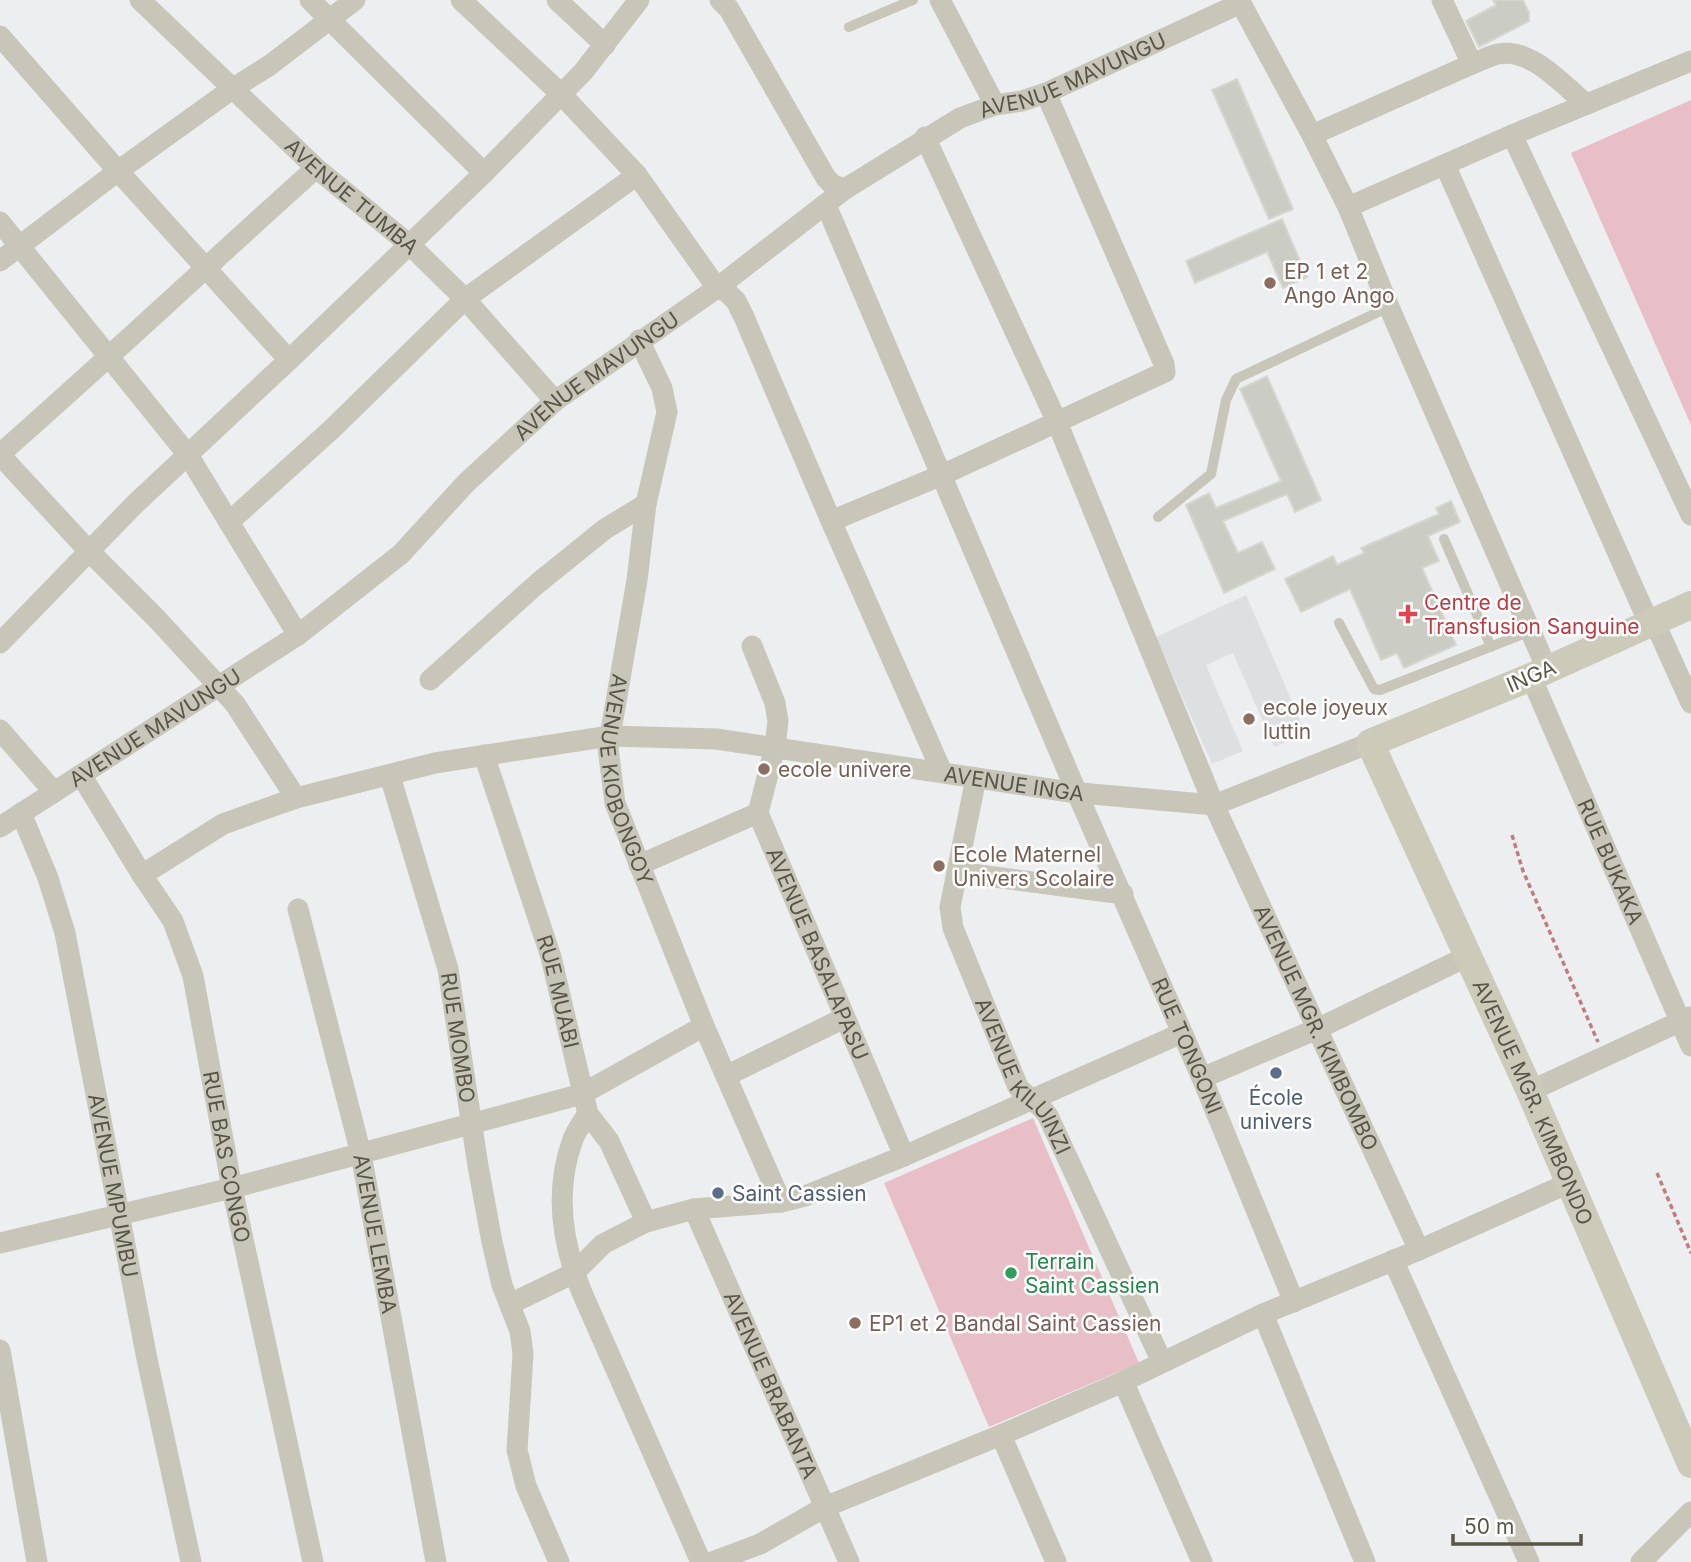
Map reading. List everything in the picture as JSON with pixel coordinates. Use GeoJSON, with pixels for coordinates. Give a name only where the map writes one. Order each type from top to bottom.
{"type":"FeatureCollection","features":[{"type":"Feature","properties":{"kind":"street","name":"AVENUE TUMBA"},"geometry":{"type":"LineString","coordinates":[[140,0],[316,168],[410,245],[465,299],[555,401]]}},
{"type":"Feature","properties":{"kind":"street"},"geometry":{"type":"LineString","coordinates":[[310,0],[484,173]]}},
{"type":"Feature","properties":{"kind":"street"},"geometry":{"type":"LineString","coordinates":[[0,261],[118,171],[270,65],[355,0]]}},
{"type":"Feature","properties":{"kind":"street"},"geometry":{"type":"LineString","coordinates":[[461,0],[561,94],[637,175],[718,288],[736,301],[942,772]]}},
{"type":"Feature","properties":{"kind":"street"},"geometry":{"type":"LineString","coordinates":[[557,0],[604,45]]}},
{"type":"Feature","properties":{"kind":"street"},"geometry":{"type":"LineString","coordinates":[[0,643],[88,550],[484,173],[561,94],[639,0]]}},
{"type":"Feature","properties":{"kind":"street"},"geometry":{"type":"LineString","coordinates":[[940,0],[995,105]]}},
{"type":"Feature","properties":{"kind":"street"},"geometry":{"type":"LineString","coordinates":[[1442,0],[1472,64]]}},
{"type":"Feature","properties":{"kind":"street"},"geometry":{"type":"LineString","coordinates":[[724,1],[826,178],[832,185],[845,189]]}},
{"type":"Feature","properties":{"kind":"street","name":"AVENUE MAVUNGU"},"geometry":{"type":"LineString","coordinates":[[0,827],[298,635],[401,554],[466,483],[555,401],[718,288],[845,189],[925,137],[960,118],[995,105],[1023,101],[1046,93],[1240,1]]}},
{"type":"Feature","properties":{"kind":"street","name":"RUE BUKAKA"},"geometry":{"type":"LineString","coordinates":[[1240,1],[1348,207],[1531,631],[1539,673],[1686,1019],[1691,1046]]}},
{"type":"Feature","properties":{"kind":"street"},"geometry":{"type":"LineString","coordinates":[[0,36],[204,268],[289,360]]}},
{"type":"Feature","properties":{"kind":"street"},"geometry":{"type":"LineString","coordinates":[[1312,135],[1499,53],[1518,54],[1537,64],[1586,104]]}},
{"type":"Feature","properties":{"kind":"street"},"geometry":{"type":"LineString","coordinates":[[1348,207],[1691,61]]}},
{"type":"Feature","properties":{"kind":"street"},"geometry":{"type":"LineString","coordinates":[[831,521],[942,475],[1165,372],[1164,364],[1046,93]]}},
{"type":"Feature","properties":{"kind":"street"},"geometry":{"type":"LineString","coordinates":[[1512,135],[1691,515]]}},
{"type":"Feature","properties":{"kind":"street","name":"AVENUE MGR. KIMBOMBO"},"geometry":{"type":"LineString","coordinates":[[925,137],[1057,422],[1214,805],[1419,1250]]}},
{"type":"Feature","properties":{"kind":"street"},"geometry":{"type":"LineString","coordinates":[[1445,165],[1651,622],[1691,703]]}},
{"type":"Feature","properties":{"kind":"street"},"geometry":{"type":"LineString","coordinates":[[296,798],[235,704],[0,454],[316,168]]}},
{"type":"Feature","properties":{"kind":"street"},"geometry":{"type":"LineString","coordinates":[[229,522],[332,429],[465,299],[637,175]]}},
{"type":"Feature","properties":{"kind":"street","name":"RUE TONGONI"},"geometry":{"type":"LineString","coordinates":[[826,205],[1202,1078],[1294,1302]]}},
{"type":"Feature","properties":{"kind":"street"},"geometry":{"type":"LineString","coordinates":[[0,222],[188,455],[298,635]]}},
{"type":"Feature","properties":{"kind":"street","name":"AVENUE KIOBONGOY"},"geometry":{"type":"LineString","coordinates":[[639,341],[662,388],[667,412],[646,504],[637,580],[608,748],[615,803],[704,1026],[782,1202]]}},
{"type":"Feature","properties":{"kind":"street"},"geometry":{"type":"LineString","coordinates":[[430,680],[538,583],[605,529],[646,504]]}},
{"type":"Feature","properties":{"kind":"street","name":"INGA"},"geometry":{"type":"LineString","coordinates":[[1370,743],[1539,673],[1691,605]]}},
{"type":"Feature","properties":{"kind":"street"},"geometry":{"type":"LineString","coordinates":[[639,865],[758,813],[775,747],[777,712],[752,646]]}},
{"type":"Feature","properties":{"kind":"street"},"geometry":{"type":"LineString","coordinates":[[0,730],[54,792]]}},
{"type":"Feature","properties":{"kind":"street","name":"AVENUE INGA"},"geometry":{"type":"LineString","coordinates":[[142,875],[223,824],[296,798],[435,763],[610,736],[716,738],[1077,793],[1214,805],[1370,743]]}},
{"type":"Feature","properties":{"kind":"street","name":"AVENUE MGR. KIMBONDO"},"geometry":{"type":"LineString","coordinates":[[1370,743],[1466,957],[1530,1091],[1569,1183],[1683,1426],[1691,1464]]}},
{"type":"Feature","properties":{"kind":"street","name":"RUE MUABI"},"geometry":{"type":"LineString","coordinates":[[484,755],[551,957],[585,1104],[609,1141],[646,1222]]}},
{"type":"Feature","properties":{"kind":"street","name":"RUE BAS CONGO"},"geometry":{"type":"LineString","coordinates":[[81,775],[173,921],[193,976],[232,1188],[313,1562]]}},
{"type":"Feature","properties":{"kind":"street","name":"RUE MOMBO"},"geometry":{"type":"LineString","coordinates":[[390,776],[448,969],[471,1125],[492,1242],[502,1285],[520,1331],[523,1354],[517,1450],[526,1486],[559,1562]]}},
{"type":"Feature","properties":{"kind":"street","name":"AVENUE KILUINZI"},"geometry":{"type":"LineString","coordinates":[[976,778],[950,907],[960,951],[1018,1087],[1024,1095],[1043,1107],[1048,1116],[1162,1362]]}},
{"type":"Feature","properties":{"kind":"street","name":"AVENUE MPUMBU"},"geometry":{"type":"LineString","coordinates":[[21,813],[48,877],[65,933],[147,1359],[191,1562]]}},
{"type":"Feature","properties":{"kind":"street","name":"AVENUE BASALAPASU"},"geometry":{"type":"LineString","coordinates":[[758,813],[904,1156]]}},
{"type":"Feature","properties":{"kind":"street"},"geometry":{"type":"LineString","coordinates":[[957,872],[1123,894]]}},
{"type":"Feature","properties":{"kind":"street","name":"AVENUE LEMBA"},"geometry":{"type":"LineString","coordinates":[[298,909],[361,1154],[436,1562]]}},
{"type":"Feature","properties":{"kind":"street"},"geometry":{"type":"LineString","coordinates":[[1202,1078],[1317,1029],[1466,957]]}},
{"type":"Feature","properties":{"kind":"street"},"geometry":{"type":"LineString","coordinates":[[726,1076],[844,1018]]}},
{"type":"Feature","properties":{"kind":"street"},"geometry":{"type":"LineString","coordinates":[[1530,1091],[1686,1019]]}},
{"type":"Feature","properties":{"kind":"street"},"geometry":{"type":"LineString","coordinates":[[0,1243],[121,1216],[471,1125],[585,1104],[704,1026]]}},
{"type":"Feature","properties":{"kind":"street"},"geometry":{"type":"LineString","coordinates":[[510,1304],[574,1273],[603,1244],[646,1222],[694,1209],[782,1202],[805,1196],[1034,1100],[1182,1033]]}},
{"type":"Feature","properties":{"kind":"street"},"geometry":{"type":"LineString","coordinates":[[585,1104],[562,1179],[563,1232],[574,1273],[701,1562]]}},
{"type":"Feature","properties":{"kind":"street"},"geometry":{"type":"LineString","coordinates":[[712,1562],[764,1553],[825,1507],[1001,1435],[1123,1381],[1263,1314],[1419,1250],[1569,1183]]}},
{"type":"Feature","properties":{"kind":"street","name":"AVENUE BRABANTA"},"geometry":{"type":"LineString","coordinates":[[694,1209],[849,1562]]}},
{"type":"Feature","properties":{"kind":"street"},"geometry":{"type":"LineString","coordinates":[[1393,1260],[1529,1562]]}},
{"type":"Feature","properties":{"kind":"street"},"geometry":{"type":"LineString","coordinates":[[1263,1314],[1365,1562]]}},
{"type":"Feature","properties":{"kind":"street"},"geometry":{"type":"LineString","coordinates":[[0,1350],[37,1562]]}},
{"type":"Feature","properties":{"kind":"street"},"geometry":{"type":"LineString","coordinates":[[1123,1381],[1202,1562]]}},
{"type":"Feature","properties":{"kind":"street"},"geometry":{"type":"LineString","coordinates":[[1001,1435],[1056,1562]]}},
{"type":"Feature","properties":{"kind":"street"},"geometry":{"type":"LineString","coordinates":[[1641,1562],[1691,1512]]}},
{"type":"Feature","properties":{"kind":"lane"},"geometry":{"type":"LineString","coordinates":[[849,27],[913,0]]}},
{"type":"Feature","properties":{"kind":"lane"},"geometry":{"type":"LineString","coordinates":[[1158,517],[1211,474],[1226,400],[1236,379],[1389,307]]}},
{"type":"Feature","properties":{"kind":"lane"},"geometry":{"type":"LineString","coordinates":[[1444,539],[1491,647]]}},
{"type":"Feature","properties":{"kind":"lane"},"geometry":{"type":"LineString","coordinates":[[1339,623],[1374,689],[1380,690],[1531,631]]}},
{"type":"Feature","properties":{"kind":"path"},"geometry":{"type":"LineString","coordinates":[[1512,835],[1523,871],[1604,1057]]}},
{"type":"Feature","properties":{"kind":"path"},"geometry":{"type":"LineString","coordinates":[[1657,1173],[1691,1254]]}},
{"type":"Feature","properties":{"kind":"shaded area"},"geometry":{"type":"Polygon","coordinates":[[[1691,100],[1691,425],[1571,153],[1691,100]]]}},
{"type":"Feature","properties":{"kind":"shaded area"},"geometry":{"type":"Polygon","coordinates":[[[1246,595],[1306,734],[1274,747],[1233,653],[1206,665],[1243,751],[1212,764],[1156,637],[1246,595]]]}},
{"type":"Feature","properties":{"kind":"shaded area","name":"Terrain Saint Cassien"},"geometry":{"type":"Polygon","coordinates":[[[1033,1118],[1139,1363],[989,1427],[884,1183],[1033,1118]]]}},
{"type":"Feature","properties":{"kind":"building"},"geometry":{"type":"Polygon","coordinates":[[[1493,0],[1523,0],[1529,13],[1529,21],[1479,47],[1466,21],[1496,5],[1493,0]]]}},
{"type":"Feature","properties":{"kind":"building"},"geometry":{"type":"Polygon","coordinates":[[[1237,79],[1293,209],[1269,219],[1212,90],[1237,79]]]}},
{"type":"Feature","properties":{"kind":"building"},"geometry":{"type":"Polygon","coordinates":[[[1282,219],[1307,277],[1283,288],[1267,252],[1195,283],[1186,261],[1282,219]]]}},
{"type":"Feature","properties":{"kind":"building"},"geometry":{"type":"Polygon","coordinates":[[[1267,376],[1321,500],[1295,512],[1287,494],[1223,521],[1238,553],[1262,542],[1275,569],[1224,593],[1186,505],[1209,493],[1216,508],[1281,481],[1240,389],[1267,376]]]}},
{"type":"Feature","properties":{"kind":"building"},"geometry":{"type":"Polygon","coordinates":[[[1451,501],[1460,522],[1428,536],[1439,561],[1422,568],[1456,645],[1404,668],[1397,653],[1381,660],[1350,589],[1301,612],[1285,579],[1333,556],[1337,565],[1364,553],[1361,548],[1439,514],[1436,508],[1451,501]]]}},
{"type":"Feature","properties":{"kind":"place","name":"EP 1 et 2 Ango Ango"},"geometry":{"type":"Point","coordinates":[1270,283]}},
{"type":"Feature","properties":{"kind":"place","name":"Centre de Transfusion Sanguine"},"geometry":{"type":"Point","coordinates":[1408,614]}},
{"type":"Feature","properties":{"kind":"place","name":"ecole joyeux luttin"},"geometry":{"type":"Point","coordinates":[1249,719]}},
{"type":"Feature","properties":{"kind":"place","name":"ecole univere"},"geometry":{"type":"Point","coordinates":[764,769]}},
{"type":"Feature","properties":{"kind":"place","name":"Ecole Maternel Univers Scolaire"},"geometry":{"type":"Point","coordinates":[939,866]}},
{"type":"Feature","properties":{"kind":"place","name":"École univers"},"geometry":{"type":"Point","coordinates":[1276,1073]}},
{"type":"Feature","properties":{"kind":"place","name":"Saint Cassien"},"geometry":{"type":"Point","coordinates":[718,1193]}},
{"type":"Feature","properties":{"kind":"place","name":"Terrain Saint Cassien"},"geometry":{"type":"Point","coordinates":[1011,1273]}},
{"type":"Feature","properties":{"kind":"place","name":"EP1 et 2 Bandal Saint Cassien"},"geometry":{"type":"Point","coordinates":[855,1323]}}]}
